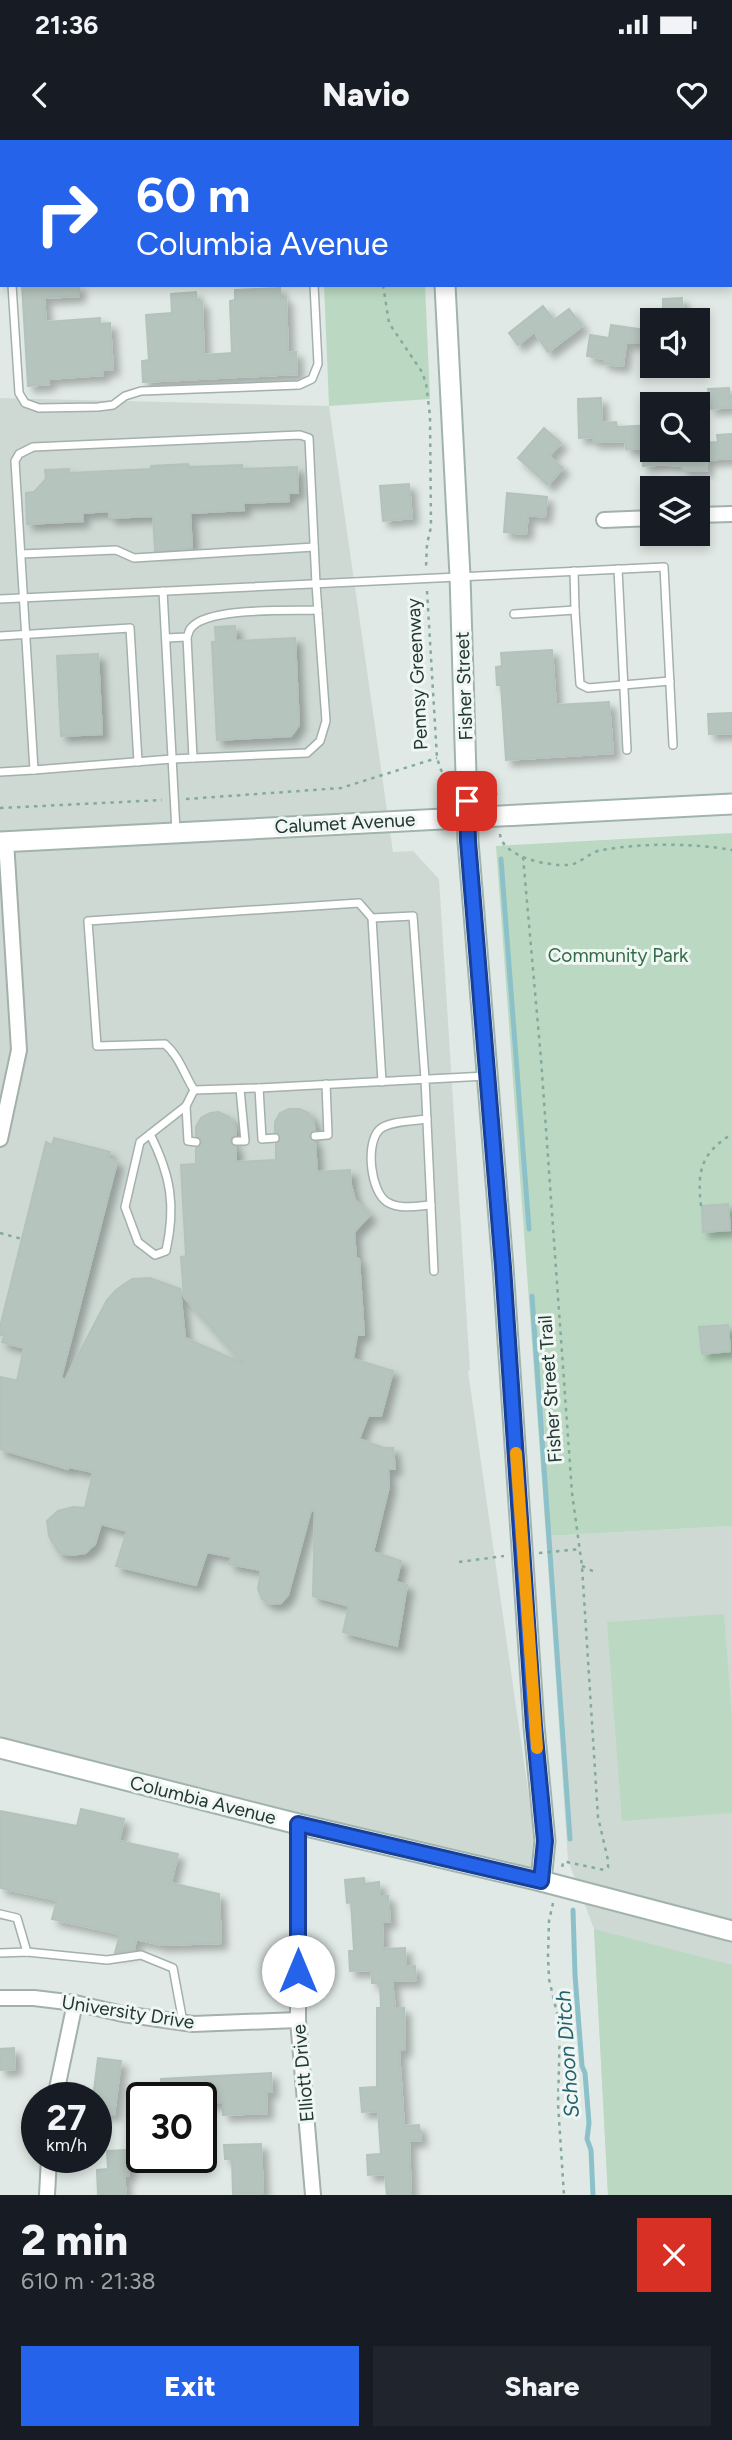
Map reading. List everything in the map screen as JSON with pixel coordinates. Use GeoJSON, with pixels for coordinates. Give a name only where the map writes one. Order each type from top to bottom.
{"type":"FeatureCollection","features":[{"type":"Feature","properties":{"kind":"street","name":"Fisher Street"},"geometry":{"type":"LineString","coordinates":[[445,287],[460,576],[468,816],[486,1076],[531,1553],[545,1841],[541,1881]]}},
{"type":"Feature","properties":{"kind":"street"},"geometry":{"type":"LineString","coordinates":[[710,515],[732,514]]}},
{"type":"Feature","properties":{"kind":"street"},"geometry":{"type":"LineString","coordinates":[[604,520],[640,519]]}},
{"type":"Feature","properties":{"kind":"street","name":"Calumet Avenue"},"geometry":{"type":"LineString","coordinates":[[3,842],[732,804]]}},
{"type":"Feature","properties":{"kind":"street"},"geometry":{"type":"LineString","coordinates":[[0,1135],[19,1050],[7,952],[3,842]]}},
{"type":"Feature","properties":{"kind":"street","name":"Columbia Avenue"},"geometry":{"type":"LineString","coordinates":[[0,1748],[298,1824],[541,1881],[732,1931]]}},
{"type":"Feature","properties":{"kind":"street","name":"Elliott Drive"},"geometry":{"type":"LineString","coordinates":[[298,1824],[298,2020],[313,2195]]}},
{"type":"Feature","properties":{"kind":"street","name":"University Drive"},"geometry":{"type":"LineString","coordinates":[[0,1998],[34,1998],[75,2003],[123,2014],[184,2022],[298,2020]]}},
{"type":"Feature","properties":{"kind":"street"},"geometry":{"type":"LineString","coordinates":[[58,2082],[75,2003]]}},
{"type":"Feature","properties":{"kind":"street"},"geometry":{"type":"LineString","coordinates":[[47,2195],[48,2173]]}},
{"type":"Feature","properties":{"kind":"lane"},"geometry":{"type":"LineString","coordinates":[[12,287],[19,393],[24,403],[39,408],[113,405],[125,396],[141,391],[299,385],[312,379],[318,364],[314,287]]}},
{"type":"Feature","properties":{"kind":"lane"},"geometry":{"type":"LineString","coordinates":[[0,772],[34,770],[172,759],[307,754],[320,741],[326,720],[309,439],[300,435],[33,447],[19,454],[15,461],[34,770]]}},
{"type":"Feature","properties":{"kind":"lane"},"geometry":{"type":"LineString","coordinates":[[21,554],[116,550],[134,558],[314,547]]}},
{"type":"Feature","properties":{"kind":"lane"},"geometry":{"type":"LineString","coordinates":[[0,599],[664,567],[673,745]]}},
{"type":"Feature","properties":{"kind":"lane"},"geometry":{"type":"LineString","coordinates":[[618,569],[626,750]]}},
{"type":"Feature","properties":{"kind":"lane"},"geometry":{"type":"LineString","coordinates":[[574,571],[580,684],[588,688],[670,681]]}},
{"type":"Feature","properties":{"kind":"lane"},"geometry":{"type":"LineString","coordinates":[[163,591],[176,833]]}},
{"type":"Feature","properties":{"kind":"lane"},"geometry":{"type":"LineString","coordinates":[[193,758],[187,637],[192,627],[208,616],[226,613],[318,610]]}},
{"type":"Feature","properties":{"kind":"lane"},"geometry":{"type":"LineString","coordinates":[[514,614],[575,610]]}},
{"type":"Feature","properties":{"kind":"lane"},"geometry":{"type":"LineString","coordinates":[[0,636],[130,628],[138,762]]}},
{"type":"Feature","properties":{"kind":"lane"},"geometry":{"type":"LineString","coordinates":[[166,638],[187,637]]}},
{"type":"Feature","properties":{"kind":"lane"},"geometry":{"type":"LineString","coordinates":[[194,1090],[175,1053],[165,1044],[97,1046],[88,921],[359,903],[372,918],[382,1082]]}},
{"type":"Feature","properties":{"kind":"lane"},"geometry":{"type":"LineString","coordinates":[[372,918],[413,916],[425,1079],[434,1271]]}},
{"type":"Feature","properties":{"kind":"lane"},"geometry":{"type":"LineString","coordinates":[[194,1090],[486,1076]]}},
{"type":"Feature","properties":{"kind":"lane"},"geometry":{"type":"LineString","coordinates":[[315,1136],[328,1135],[326,1084]]}},
{"type":"Feature","properties":{"kind":"lane"},"geometry":{"type":"LineString","coordinates":[[259,1088],[262,1139],[275,1138]]}},
{"type":"Feature","properties":{"kind":"lane"},"geometry":{"type":"LineString","coordinates":[[236,1142],[245,1141],[240,1089]]}},
{"type":"Feature","properties":{"kind":"lane"},"geometry":{"type":"LineString","coordinates":[[150,1134],[169,1180],[172,1225],[166,1251],[155,1255],[138,1242],[125,1207],[140,1142],[150,1134],[186,1107],[194,1090]]}},
{"type":"Feature","properties":{"kind":"lane"},"geometry":{"type":"LineString","coordinates":[[186,1107],[188,1141],[195,1142]]}},
{"type":"Feature","properties":{"kind":"lane"},"geometry":{"type":"LineString","coordinates":[[427,1119],[379,1129],[370,1157],[375,1187],[385,1201],[398,1207],[431,1205]]}},
{"type":"Feature","properties":{"kind":"lane"},"geometry":{"type":"LineString","coordinates":[[0,1914],[17,1918],[27,1952]]}},
{"type":"Feature","properties":{"kind":"lane"},"geometry":{"type":"LineString","coordinates":[[0,1953],[27,1952],[107,1960],[141,1955],[173,1968],[184,2022]]}},
{"type":"Feature","properties":{"kind":"path","name":"Pennsy Greenway"},"geometry":{"type":"LineString","coordinates":[[0,808],[174,800],[341,788],[437,758],[426,578],[427,544],[431,527],[430,416],[426,383],[422,372],[389,323],[383,287]]}},
{"type":"Feature","properties":{"kind":"path"},"geometry":{"type":"LineString","coordinates":[[437,758],[440,770],[451,785]]}},
{"type":"Feature","properties":{"kind":"path"},"geometry":{"type":"LineString","coordinates":[[500,842],[523,857],[558,865],[572,865],[592,852],[613,849],[660,846],[732,850]]}},
{"type":"Feature","properties":{"kind":"path","name":"Fisher Street Trail"},"geometry":{"type":"LineString","coordinates":[[523,857],[541,1059],[571,1481],[581,1549],[598,1817],[608,1867],[604,1870],[594,1869],[566,1862],[563,1862],[562,1866]]}},
{"type":"Feature","properties":{"kind":"path"},"geometry":{"type":"LineString","coordinates":[[701,1206],[699,1175],[705,1157],[718,1142],[732,1134]]}},
{"type":"Feature","properties":{"kind":"path"},"geometry":{"type":"LineString","coordinates":[[0,1234],[22,1239]]}},
{"type":"Feature","properties":{"kind":"path"},"geometry":{"type":"LineString","coordinates":[[459,1562],[581,1549]]}},
{"type":"Feature","properties":{"kind":"path"},"geometry":{"type":"LineString","coordinates":[[582,1566],[596,1572]]}},
{"type":"Feature","properties":{"kind":"path"},"geometry":{"type":"LineString","coordinates":[[553,1904],[549,1921],[548,1956],[549,1979],[560,2026],[558,2104],[564,2195]]}},
{"type":"Feature","properties":{"kind":"shaded area"},"geometry":{"type":"Polygon","coordinates":[[[0,398],[329,406],[393,852],[413,851],[439,879],[468,1371],[541,1881],[0,1745],[0,398]]]}},
{"type":"Feature","properties":{"kind":"shaded area"},"geometry":{"type":"Polygon","coordinates":[[[732,1526],[732,2195],[608,2195],[594,1929],[568,1860],[546,1536],[732,1526]]]}},
{"type":"Feature","properties":{"kind":"green space"},"geometry":{"type":"Polygon","coordinates":[[[324,287],[425,287],[430,399],[329,406],[324,287]]]}},
{"type":"Feature","properties":{"kind":"green space","name":"Community Park"},"geometry":{"type":"Polygon","coordinates":[[[732,833],[732,1526],[546,1536],[496,846],[732,833]]]}},
{"type":"Feature","properties":{"kind":"green space"},"geometry":{"type":"Polygon","coordinates":[[[724,1614],[732,1720],[732,1813],[622,1821],[607,1622],[724,1614]]]}},
{"type":"Feature","properties":{"kind":"green space"},"geometry":{"type":"Polygon","coordinates":[[[594,1929],[732,1965],[732,2195],[608,2195],[594,1929]]]}},
{"type":"Feature","properties":{"kind":"building"},"geometry":{"type":"Polygon","coordinates":[[[22,287],[79,287],[79,296],[44,298],[46,322],[100,318],[100,324],[110,323],[113,369],[103,370],[103,375],[48,379],[49,384],[28,386],[22,287]]]}},
{"type":"Feature","properties":{"kind":"building"},"geometry":{"type":"Polygon","coordinates":[[[280,288],[281,298],[286,298],[288,353],[296,352],[297,374],[143,382],[142,361],[149,360],[146,315],[172,313],[171,294],[196,292],[197,303],[202,302],[204,355],[232,353],[230,301],[235,300],[235,290],[280,288]]]}},
{"type":"Feature","properties":{"kind":"building"},"geometry":{"type":"Polygon","coordinates":[[[682,298],[682,308],[663,308],[663,299],[682,298]]]}},
{"type":"Feature","properties":{"kind":"building"},"geometry":{"type":"Polygon","coordinates":[[[543,306],[554,320],[569,309],[582,326],[548,352],[534,332],[518,345],[509,333],[543,306]]]}},
{"type":"Feature","properties":{"kind":"building"},"geometry":{"type":"Polygon","coordinates":[[[611,325],[640,329],[640,342],[626,343],[623,366],[604,364],[604,359],[587,356],[590,335],[609,338],[611,325]]]}},
{"type":"Feature","properties":{"kind":"building"},"geometry":{"type":"Polygon","coordinates":[[[729,388],[731,407],[710,409],[708,389],[729,388]]]}},
{"type":"Feature","properties":{"kind":"building"},"geometry":{"type":"Polygon","coordinates":[[[601,398],[602,423],[616,422],[617,427],[640,426],[640,448],[626,449],[625,441],[593,442],[593,437],[579,438],[578,399],[601,398]]]}},
{"type":"Feature","properties":{"kind":"building"},"geometry":{"type":"Polygon","coordinates":[[[544,428],[561,443],[549,456],[563,468],[548,485],[518,458],[544,428]]]}},
{"type":"Feature","properties":{"kind":"building"},"geometry":{"type":"Polygon","coordinates":[[[732,434],[732,458],[710,460],[710,442],[718,442],[717,435],[732,434]]]}},
{"type":"Feature","properties":{"kind":"building"},"geometry":{"type":"Polygon","coordinates":[[[643,462],[706,462],[707,471],[682,471],[682,465],[670,464],[643,466],[643,462]]]}},
{"type":"Feature","properties":{"kind":"building"},"geometry":{"type":"Polygon","coordinates":[[[188,464],[189,467],[242,465],[242,469],[297,467],[298,493],[288,493],[289,501],[243,503],[244,510],[190,513],[192,548],[155,551],[153,516],[110,518],[109,511],[82,513],[83,521],[27,524],[26,493],[34,492],[46,479],[45,470],[69,469],[69,473],[151,469],[151,466],[188,464]]]}},
{"type":"Feature","properties":{"kind":"building"},"geometry":{"type":"Polygon","coordinates":[[[409,484],[412,518],[383,521],[380,486],[409,484]]]}},
{"type":"Feature","properties":{"kind":"building"},"geometry":{"type":"Polygon","coordinates":[[[507,493],[547,497],[545,517],[528,515],[526,534],[504,532],[507,493]]]}},
{"type":"Feature","properties":{"kind":"building"},"geometry":{"type":"Polygon","coordinates":[[[235,626],[236,641],[295,638],[299,725],[291,736],[217,740],[212,642],[216,642],[215,627],[235,626]]]}},
{"type":"Feature","properties":{"kind":"building"},"geometry":{"type":"Polygon","coordinates":[[[552,650],[556,705],[609,702],[613,753],[506,760],[501,685],[497,685],[496,667],[502,666],[501,653],[552,650]]]}},
{"type":"Feature","properties":{"kind":"building"},"geometry":{"type":"Polygon","coordinates":[[[98,654],[102,734],[61,736],[57,656],[98,654]]]}},
{"type":"Feature","properties":{"kind":"building"},"geometry":{"type":"Polygon","coordinates":[[[732,713],[732,733],[709,734],[708,714],[732,713]]]}},
{"type":"Feature","properties":{"kind":"building"},"geometry":{"type":"Polygon","coordinates":[[[289,1109],[300,1109],[308,1113],[313,1121],[315,1130],[309,1137],[315,1142],[317,1172],[350,1170],[355,1200],[370,1215],[354,1232],[356,1258],[359,1259],[364,1335],[357,1335],[353,1359],[393,1371],[381,1416],[368,1416],[359,1439],[384,1448],[393,1448],[395,1469],[388,1469],[389,1487],[373,1552],[401,1561],[396,1582],[407,1585],[397,1646],[343,1632],[349,1606],[313,1596],[315,1511],[311,1510],[288,1595],[281,1603],[271,1604],[262,1599],[258,1589],[261,1570],[229,1564],[232,1557],[207,1552],[196,1585],[116,1566],[127,1531],[101,1524],[95,1544],[85,1553],[59,1553],[49,1536],[47,1521],[58,1511],[73,1507],[85,1508],[93,1472],[69,1467],[68,1469],[0,1449],[1,1377],[17,1381],[24,1348],[2,1342],[5,1335],[0,1335],[0,1327],[46,1142],[52,1145],[54,1138],[110,1152],[107,1157],[117,1162],[61,1378],[65,1380],[107,1300],[132,1279],[150,1278],[180,1289],[185,1338],[244,1364],[184,1297],[181,1257],[186,1256],[181,1165],[196,1164],[196,1148],[202,1142],[196,1136],[196,1127],[201,1118],[219,1112],[229,1117],[235,1127],[236,1135],[231,1137],[230,1142],[236,1147],[236,1162],[276,1160],[276,1144],[281,1138],[280,1134],[275,1132],[275,1122],[280,1113],[289,1109]]]}},
{"type":"Feature","properties":{"kind":"building"},"geometry":{"type":"Polygon","coordinates":[[[728,1204],[730,1230],[703,1232],[702,1206],[728,1204]]]}},
{"type":"Feature","properties":{"kind":"building"},"geometry":{"type":"Polygon","coordinates":[[[728,1325],[730,1351],[702,1354],[699,1327],[728,1325]]]}},
{"type":"Feature","properties":{"kind":"building"},"geometry":{"type":"Polygon","coordinates":[[[81,1809],[124,1819],[119,1841],[178,1854],[171,1883],[219,1894],[221,1943],[162,1945],[136,1939],[134,1950],[115,1953],[120,1934],[52,1919],[57,1900],[0,1888],[0,1811],[77,1826],[81,1809]]]}},
{"type":"Feature","properties":{"kind":"building"},"geometry":{"type":"Polygon","coordinates":[[[364,1878],[365,1884],[379,1882],[380,1896],[388,1896],[390,1922],[382,1922],[383,1949],[405,1948],[406,1967],[415,1966],[416,1980],[392,1981],[395,2008],[404,2008],[405,2050],[399,2050],[404,2126],[419,2125],[421,2140],[409,2141],[411,2195],[387,2195],[385,2174],[368,2175],[367,2155],[381,2154],[378,2111],[362,2112],[360,2088],[377,2087],[377,2008],[381,2008],[380,1983],[372,1983],[371,1970],[350,1971],[349,1951],[354,1951],[351,1902],[347,1903],[345,1880],[364,1878]]]}},
{"type":"Feature","properties":{"kind":"building"},"geometry":{"type":"Polygon","coordinates":[[[14,2048],[15,2069],[0,2070],[0,2049],[14,2048]]]}},
{"type":"Feature","properties":{"kind":"building"},"geometry":{"type":"Polygon","coordinates":[[[98,2058],[121,2061],[114,2115],[112,2082],[95,2082],[98,2058]]]}},
{"type":"Feature","properties":{"kind":"building"},"geometry":{"type":"Polygon","coordinates":[[[271,2073],[272,2092],[266,2092],[267,2113],[223,2115],[223,2103],[217,2103],[217,2082],[161,2082],[161,2079],[271,2073]]]}},
{"type":"Feature","properties":{"kind":"building"},"geometry":{"type":"Polygon","coordinates":[[[261,2144],[263,2193],[233,2194],[232,2159],[225,2159],[224,2145],[261,2144]]]}},
{"type":"Feature","properties":{"kind":"building"},"geometry":{"type":"Polygon","coordinates":[[[126,2150],[126,2173],[129,2176],[124,2176],[126,2195],[98,2195],[97,2173],[112,2173],[112,2151],[126,2150]]]}},
{"type":"Feature","properties":{"kind":"waterway","name":"Schoon Ditch"},"geometry":{"type":"LineString","coordinates":[[501,859],[529,1229]]}},
{"type":"Feature","properties":{"kind":"waterway","name":"Schoon Ditch"},"geometry":{"type":"LineString","coordinates":[[532,1296],[570,1839]]}},
{"type":"Feature","properties":{"kind":"waterway","name":"Schoon Ditch"},"geometry":{"type":"LineString","coordinates":[[573,1910],[575,1975],[593,2195]]}},
{"type":"Feature","properties":{"kind":"slow traffic"},"geometry":{"type":"LineString","coordinates":[[516,1453],[537,1748]]}},
{"type":"Feature","properties":{"kind":"route"},"geometry":{"type":"LineString","coordinates":[[298,1971],[298,1824],[541,1881],[545,1841],[534,1726],[503,1267],[486,1076],[467,801]]}}]}
